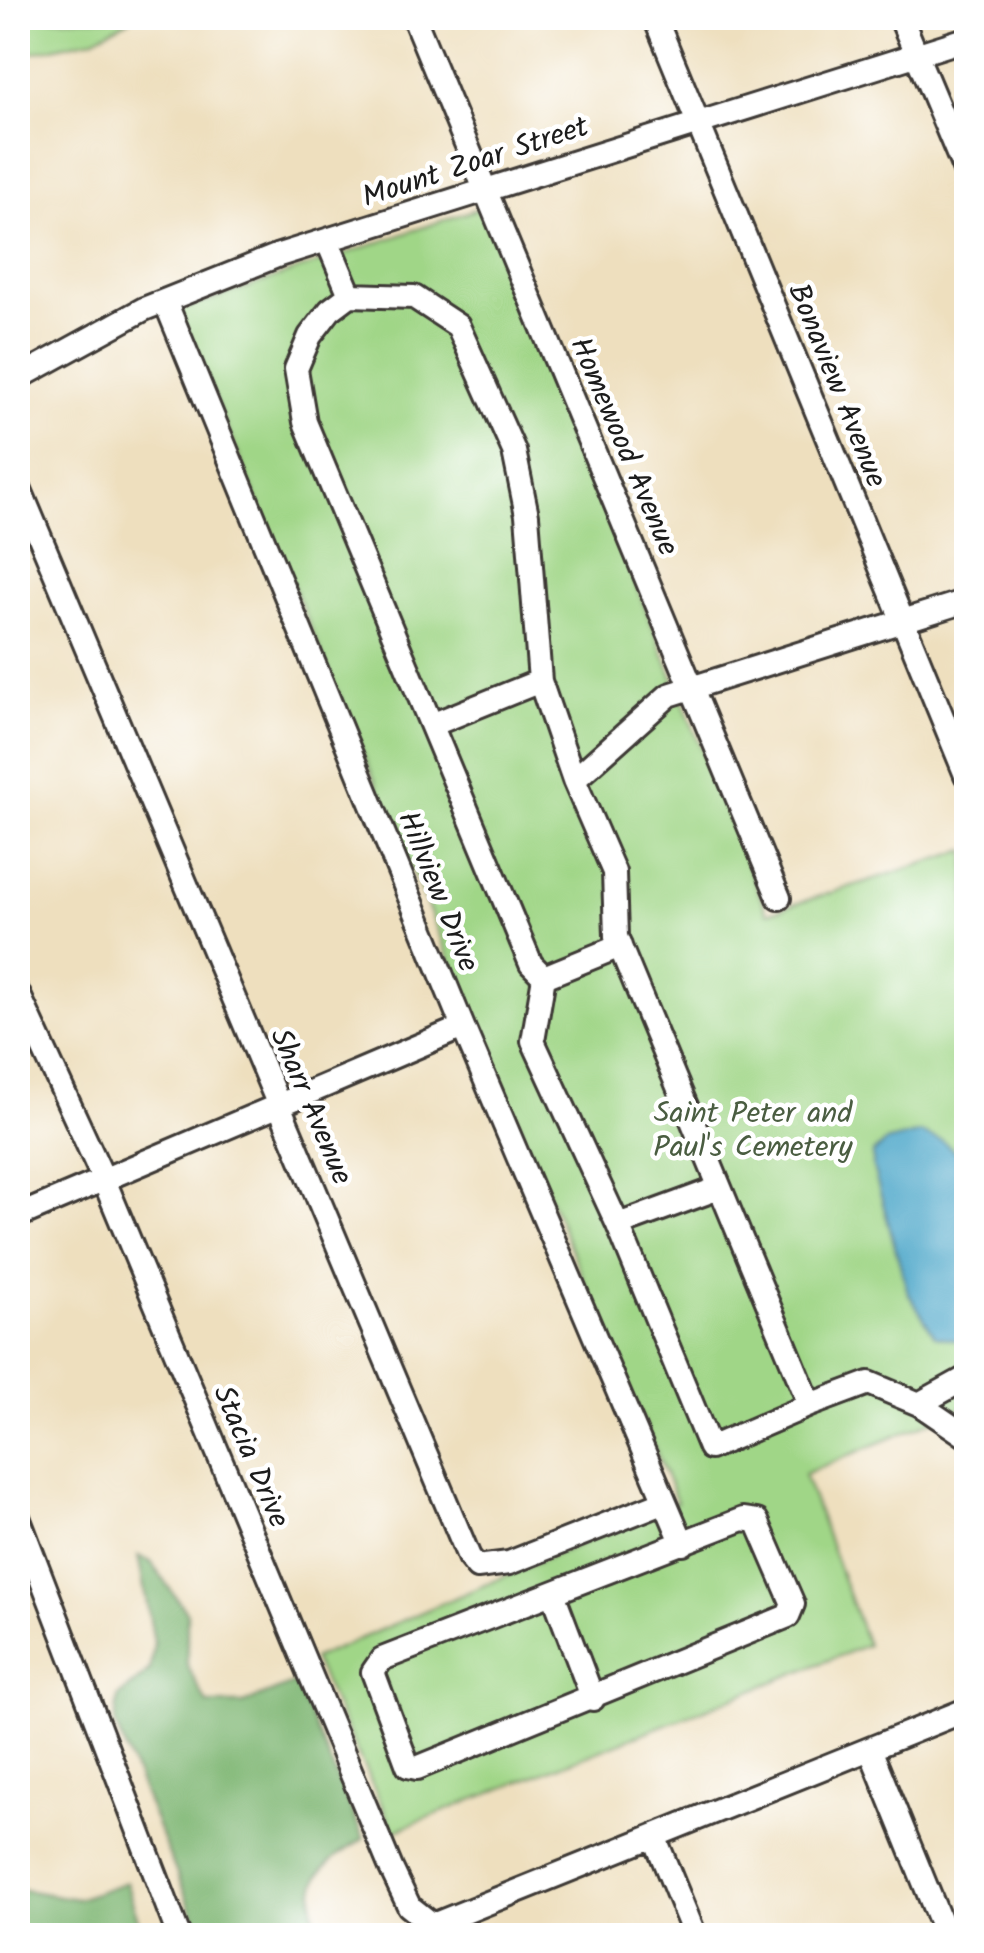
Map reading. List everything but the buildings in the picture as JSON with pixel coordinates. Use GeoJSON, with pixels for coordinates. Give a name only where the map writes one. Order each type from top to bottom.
{"type":"FeatureCollection","features":[{"type":"Feature","properties":{"kind":"street","name":"Homewood Avenue"},"geometry":{"type":"LineString","coordinates":[[414,18],[779,898]]}},
{"type":"Feature","properties":{"kind":"street","name":"Bonaview Avenue"},"geometry":{"type":"LineString","coordinates":[[655,18],[966,776]]}},
{"type":"Feature","properties":{"kind":"street"},"geometry":{"type":"LineString","coordinates":[[901,18],[966,173]]}},
{"type":"Feature","properties":{"kind":"street","name":"Mount Zoar Street"},"geometry":{"type":"LineString","coordinates":[[18,378],[165,301],[327,240],[959,41]]}},
{"type":"Feature","properties":{"kind":"street"},"geometry":{"type":"LineString","coordinates":[[327,240],[350,295]]}},
{"type":"Feature","properties":{"kind":"street"},"geometry":{"type":"LineString","coordinates":[[544,976],[532,964],[304,422],[296,369],[310,336],[330,310],[350,295],[414,298],[458,326],[514,451],[526,515],[540,681],[574,780],[614,872],[620,946],[810,1406]]}},
{"type":"Feature","properties":{"kind":"street","name":"Hillview Drive"},"geometry":{"type":"LineString","coordinates":[[165,301],[463,1027],[682,1544]]}},
{"type":"Feature","properties":{"kind":"street","name":"Sharr Avenue"},"geometry":{"type":"LineString","coordinates":[[18,484],[476,1566],[509,1563],[663,1502]]}},
{"type":"Feature","properties":{"kind":"street"},"geometry":{"type":"LineString","coordinates":[[574,780],[668,695],[966,601]]}},
{"type":"Feature","properties":{"kind":"street"},"geometry":{"type":"LineString","coordinates":[[434,724],[540,681]]}},
{"type":"Feature","properties":{"kind":"street"},"geometry":{"type":"LineString","coordinates":[[544,976],[620,946]]}},
{"type":"Feature","properties":{"kind":"street"},"geometry":{"type":"LineString","coordinates":[[544,976],[533,1040],[618,1225],[710,1448],[869,1384],[919,1404],[966,1436]]}},
{"type":"Feature","properties":{"kind":"street","name":"Stacia Drive"},"geometry":{"type":"LineString","coordinates":[[18,993],[104,1180],[391,1868],[409,1906],[435,1930]]}},
{"type":"Feature","properties":{"kind":"street"},"geometry":{"type":"LineString","coordinates":[[18,1216],[280,1108],[463,1027]]}},
{"type":"Feature","properties":{"kind":"street"},"geometry":{"type":"LineString","coordinates":[[618,1225],[718,1188]]}},
{"type":"Feature","properties":{"kind":"street"},"geometry":{"type":"LineString","coordinates":[[919,1404],[966,1378]]}},
{"type":"Feature","properties":{"kind":"street"},"geometry":{"type":"LineString","coordinates":[[18,1517],[108,1742],[178,1936]]}},
{"type":"Feature","properties":{"kind":"street"},"geometry":{"type":"LineString","coordinates":[[743,1519],[757,1521],[793,1604],[788,1616],[593,1699],[417,1768],[408,1766],[373,1672],[382,1659],[682,1544],[743,1519]]}},
{"type":"Feature","properties":{"kind":"street"},"geometry":{"type":"LineString","coordinates":[[554,1596],[593,1699]]}},
{"type":"Feature","properties":{"kind":"street"},"geometry":{"type":"LineString","coordinates":[[435,1930],[654,1836],[966,1710]]}},
{"type":"Feature","properties":{"kind":"street"},"geometry":{"type":"LineString","coordinates":[[870,1749],[946,1936]]}},
{"type":"Feature","properties":{"kind":"street"},"geometry":{"type":"LineString","coordinates":[[654,1836],[694,1936]]}},
{"type":"Feature","properties":{"kind":"green space"},"geometry":{"type":"Polygon","coordinates":[[[18,18],[133,18],[92,39],[18,56],[18,18]]]}},
{"type":"Feature","properties":{"kind":"green space","name":"Saint Peter and Paul's Cemetery"},"geometry":{"type":"Polygon","coordinates":[[[485,206],[767,913],[966,850],[966,1407],[804,1474],[867,1645],[394,1831],[313,1659],[677,1502],[178,311],[485,206]]]}},
{"type":"Feature","properties":{"kind":"green space"},"geometry":{"type":"Polygon","coordinates":[[[138,1556],[151,1562],[187,1613],[187,1665],[207,1704],[243,1704],[295,1683],[364,1839],[332,1860],[318,1876],[313,1899],[322,1935],[202,1935],[115,1724],[118,1697],[150,1670],[154,1642],[138,1556]]]}},
{"type":"Feature","properties":{"kind":"green space"},"geometry":{"type":"Polygon","coordinates":[[[126,1882],[143,1935],[18,1935],[18,1889],[77,1899],[126,1882]]]}},
{"type":"Feature","properties":{"kind":"water"},"geometry":{"type":"Polygon","coordinates":[[[920,1133],[942,1141],[966,1160],[966,1342],[935,1336],[908,1293],[873,1168],[873,1153],[885,1142],[920,1133]]]}}]}
